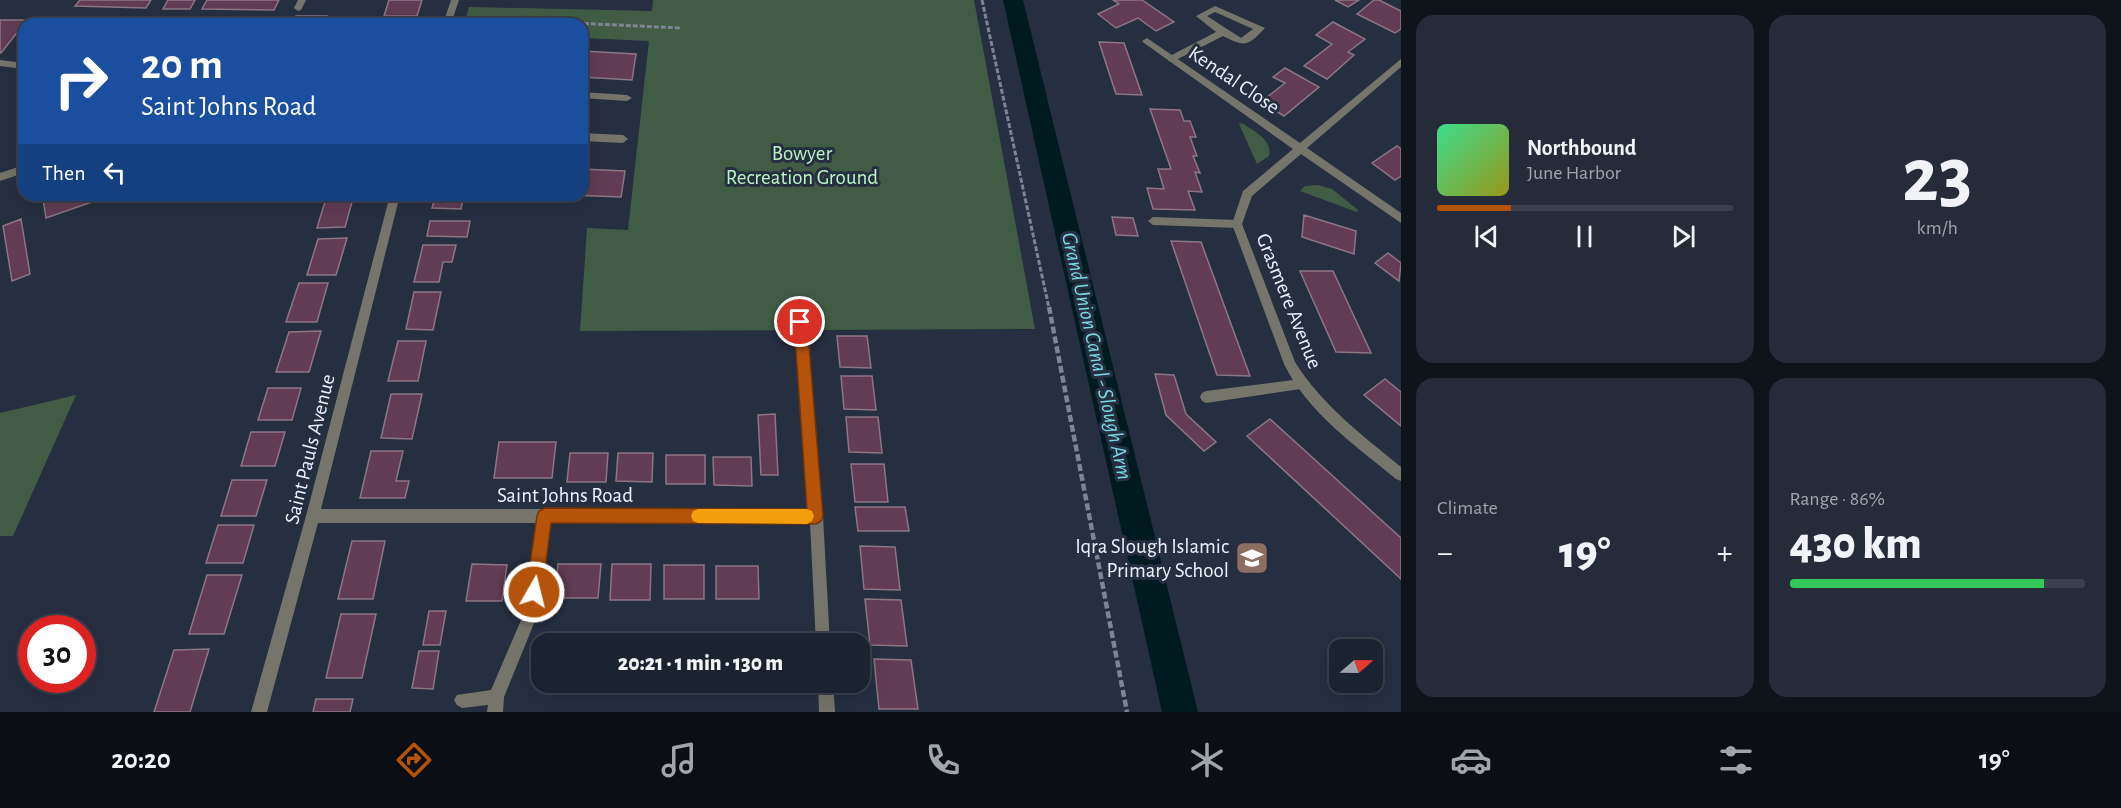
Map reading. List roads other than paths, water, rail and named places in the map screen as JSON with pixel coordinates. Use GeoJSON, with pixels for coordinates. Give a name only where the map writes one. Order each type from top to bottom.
{"type":"FeatureCollection","features":[{"type":"Feature","properties":{"kind":"street"},"geometry":{"type":"LineString","coordinates":[[449,18],[455,0]]}},
{"type":"Feature","properties":{"kind":"street"},"geometry":{"type":"LineString","coordinates":[[1215,9],[1260,28],[1242,42],[1223,32],[1200,16],[1215,9]]}},
{"type":"Feature","properties":{"kind":"street"},"geometry":{"type":"LineString","coordinates":[[1171,59],[1223,32]]}},
{"type":"Feature","properties":{"kind":"street","name":"Kendal Close"},"geometry":{"type":"LineString","coordinates":[[1147,41],[1401,219]]}},
{"type":"Feature","properties":{"kind":"street","name":"Grasmere Avenue"},"geometry":{"type":"LineString","coordinates":[[1401,62],[1247,194],[1237,224],[1290,364],[1301,384],[1332,415],[1401,475]]}},
{"type":"Feature","properties":{"kind":"street"},"geometry":{"type":"LineString","coordinates":[[0,63],[18,65]]}},
{"type":"Feature","properties":{"kind":"street"},"geometry":{"type":"LineString","coordinates":[[588,96],[627,99]]}},
{"type":"Feature","properties":{"kind":"street"},"geometry":{"type":"LineString","coordinates":[[588,137],[623,139]]}},
{"type":"Feature","properties":{"kind":"street"},"geometry":{"type":"LineString","coordinates":[[0,177],[18,171]]}},
{"type":"Feature","properties":{"kind":"street","name":"Saint Pauls Avenue"},"geometry":{"type":"LineString","coordinates":[[259,712],[314,516],[393,201]]}},
{"type":"Feature","properties":{"kind":"street"},"geometry":{"type":"LineString","coordinates":[[1153,221],[1237,224]]}},
{"type":"Feature","properties":{"kind":"street"},"geometry":{"type":"LineString","coordinates":[[800,322],[816,516],[822,633]]}},
{"type":"Feature","properties":{"kind":"street"},"geometry":{"type":"LineString","coordinates":[[1206,397],[1301,384]]}},
{"type":"Feature","properties":{"kind":"street","name":"Saint Johns Road"},"geometry":{"type":"LineString","coordinates":[[314,516],[816,516]]}},
{"type":"Feature","properties":{"kind":"street"},"geometry":{"type":"LineString","coordinates":[[462,700],[496,704],[532,612],[545,516]]}},
{"type":"Feature","properties":{"kind":"street"},"geometry":{"type":"LineString","coordinates":[[825,693],[826,712]]}},
{"type":"Feature","properties":{"kind":"waterway","name":"Grand Union Canal - Slough Arm"},"geometry":{"type":"LineString","coordinates":[[1013,0],[1180,712]]}},
{"type":"Feature","properties":{"kind":"place","name":"Iqra Slough Islamic Primary School"},"geometry":{"type":"Point","coordinates":[1252,558]}},
{"type":"Feature","properties":{"kind":"park label","name":"Bowyer Recreation Ground"},"geometry":{"type":"Point","coordinates":[802,165]}}]}
